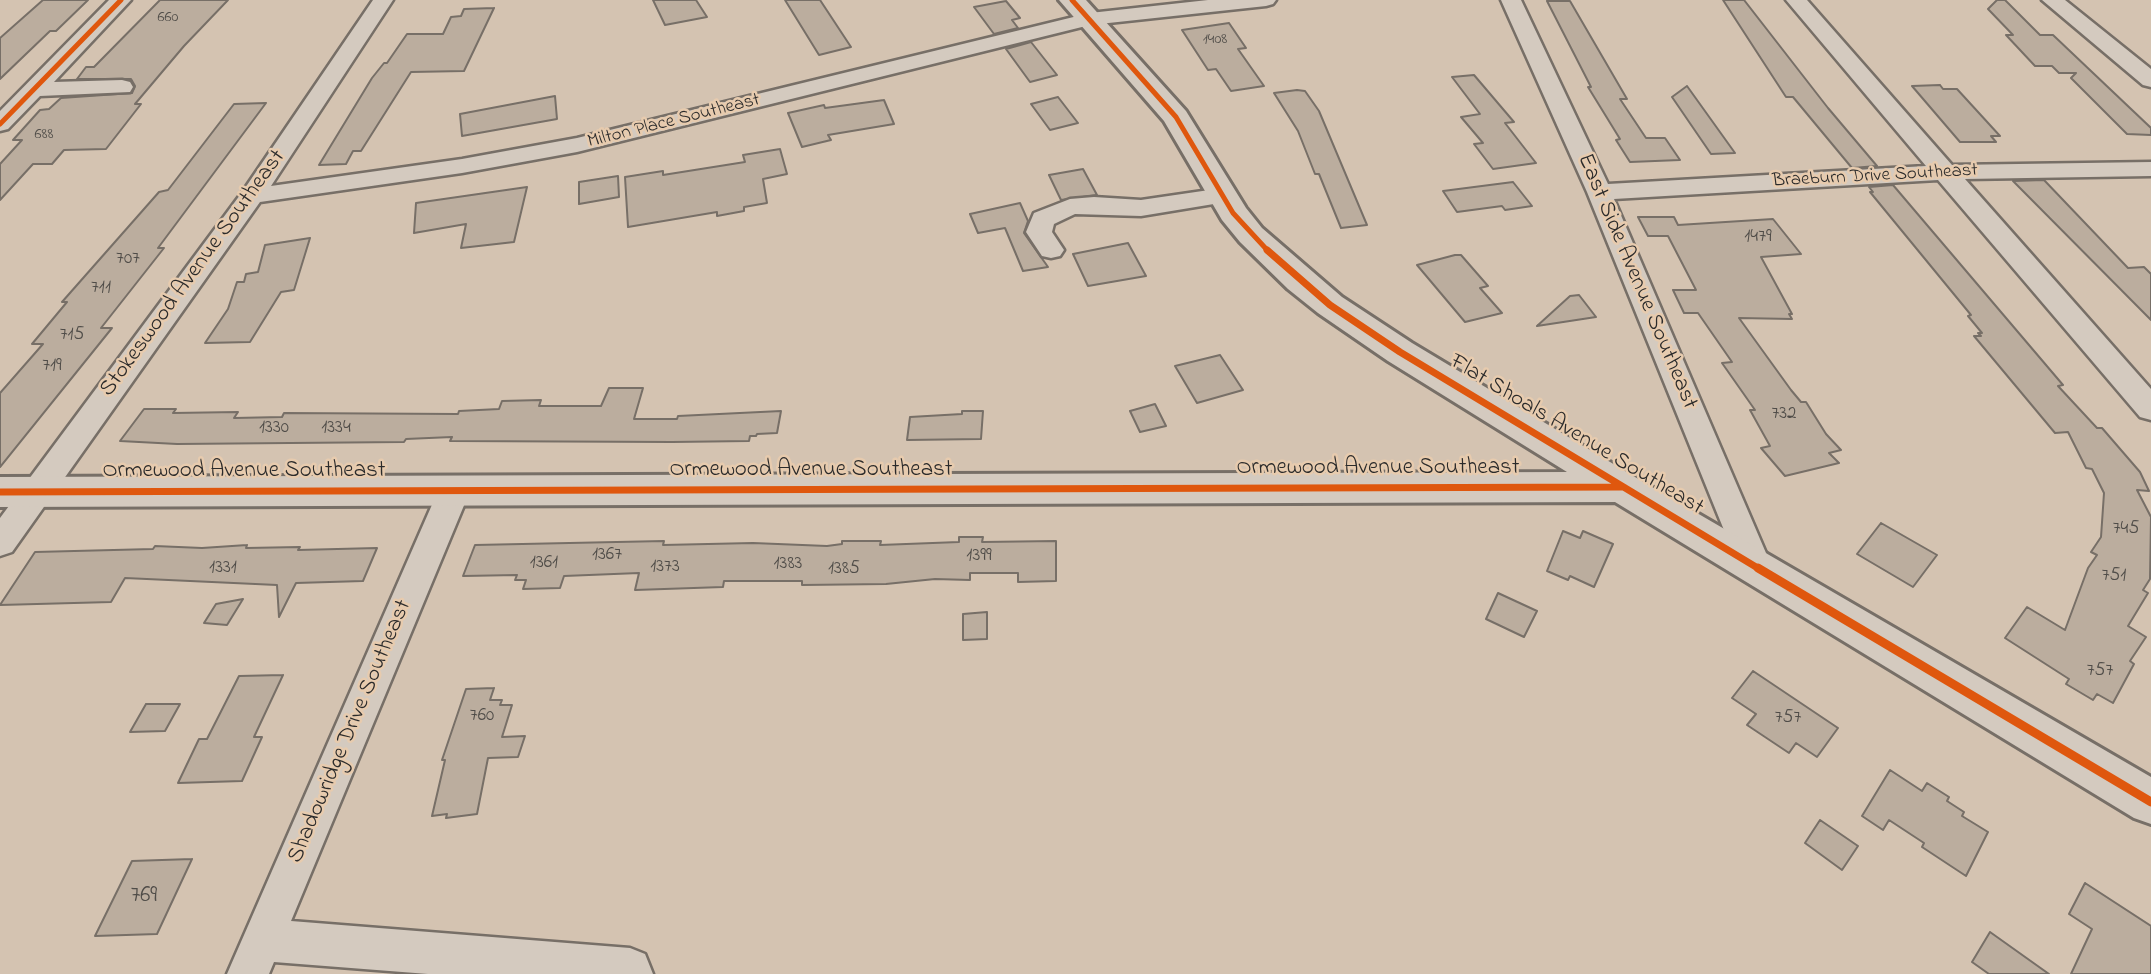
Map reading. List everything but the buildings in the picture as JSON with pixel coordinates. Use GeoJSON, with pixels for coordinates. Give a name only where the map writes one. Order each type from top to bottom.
{"type":"FeatureCollection","features":[{"type":"Feature","properties":{"kind":"street"},"geometry":{"type":"LineString","coordinates":[[0,124],[121,0]]}},
{"type":"Feature","properties":{"kind":"street","name":"Stokeswood Avenue Southeast"},"geometry":{"type":"LineString","coordinates":[[0,543],[18,492],[252,196],[383,0]]}},
{"type":"Feature","properties":{"kind":"street","name":"Milton Place Southeast"},"geometry":{"type":"LineString","coordinates":[[252,196],[462,166],[577,145],[1081,9],[1266,0]]}},
{"type":"Feature","properties":{"kind":"street","name":"East Side Avenue Southeast"},"geometry":{"type":"LineString","coordinates":[[1511,0],[1600,192],[1755,567]]}},
{"type":"Feature","properties":{"kind":"street"},"geometry":{"type":"LineString","coordinates":[[1796,0],[2151,410]]}},
{"type":"Feature","properties":{"kind":"street"},"geometry":{"type":"LineString","coordinates":[[2053,0],[2151,80]]}},
{"type":"Feature","properties":{"kind":"street","name":"Flat Shoals Avenue Southeast"},"geometry":{"type":"LineString","coordinates":[[1081,9],[1176,117],[1233,213],[1270,254],[1330,305],[1400,352],[1621,487],[2150,798]]}},
{"type":"Feature","properties":{"kind":"street"},"geometry":{"type":"LineString","coordinates":[[34,89],[122,87]]}},
{"type":"Feature","properties":{"kind":"street","name":"Braeburn Drive Southeast"},"geometry":{"type":"LineString","coordinates":[[1600,192],[1944,172],[2151,169]]}},
{"type":"Feature","properties":{"kind":"street"},"geometry":{"type":"LineString","coordinates":[[1051,250],[1039,232],[1043,219],[1070,207],[1094,205],[1141,208],[1223,196]]}},
{"type":"Feature","properties":{"kind":"street","name":"Ormewood Avenue Southeast"},"geometry":{"type":"LineString","coordinates":[[18,492],[1621,487]]}},
{"type":"Feature","properties":{"kind":"street","name":"Shadowridge Drive Southeast"},"geometry":{"type":"LineString","coordinates":[[256,957],[454,491]]}},
{"type":"Feature","properties":{"kind":"street"},"geometry":{"type":"LineString","coordinates":[[256,957],[630,969],[632,974]]}},
{"type":"Feature","properties":{"kind":"cycle path"},"geometry":{"type":"LineString","coordinates":[[0,124],[121,0]]}},
{"type":"Feature","properties":{"kind":"cycle path"},"geometry":{"type":"LineString","coordinates":[[1072,0],[1176,117],[1233,213],[1251,235],[1330,305],[1400,352],[1621,487],[2151,802]]}},
{"type":"Feature","properties":{"kind":"cycle path"},"geometry":{"type":"LineString","coordinates":[[0,492],[1621,487]]}}]}
